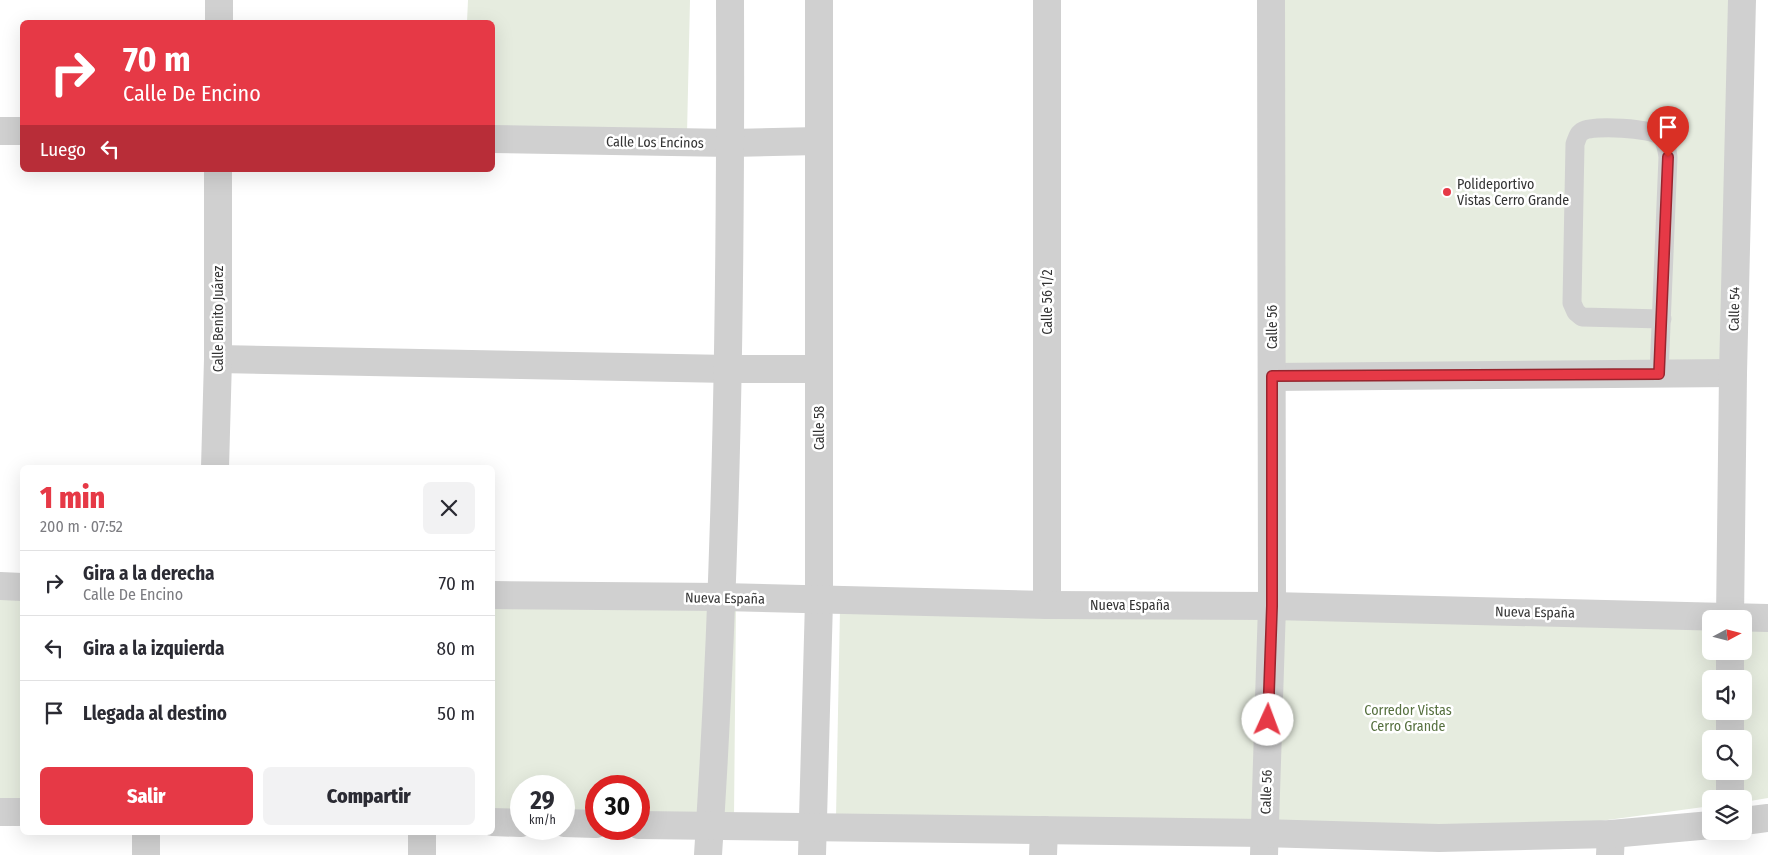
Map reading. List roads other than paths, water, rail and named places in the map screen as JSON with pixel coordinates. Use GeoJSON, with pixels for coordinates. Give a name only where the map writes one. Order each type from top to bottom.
{"type":"FeatureCollection","features":[{"type":"Feature","properties":{"kind":"street"},"geometry":{"type":"LineString","coordinates":[[218,20],[219,0]]}},
{"type":"Feature","properties":{"kind":"street"},"geometry":{"type":"LineString","coordinates":[[708,855],[722,597],[729,369],[730,0]]}},
{"type":"Feature","properties":{"kind":"street","name":"Calle 58"},"geometry":{"type":"LineString","coordinates":[[812,855],[819,600],[818,142],[820,0]]}},
{"type":"Feature","properties":{"kind":"street","name":"Calle 56 1/2"},"geometry":{"type":"LineString","coordinates":[[1047,0],[1047,604]]}},
{"type":"Feature","properties":{"kind":"street","name":"Calle 56"},"geometry":{"type":"LineString","coordinates":[[1264,844],[1272,606],[1271,0]]}},
{"type":"Feature","properties":{"kind":"street","name":"Calle 54"},"geometry":{"type":"LineString","coordinates":[[1730,610],[1733,373],[1742,0]]}},
{"type":"Feature","properties":{"kind":"street"},"geometry":{"type":"LineString","coordinates":[[0,131],[20,131]]}},
{"type":"Feature","properties":{"kind":"street","name":"Calle Los Encinos"},"geometry":{"type":"LineString","coordinates":[[495,139],[731,143],[818,142]]}},
{"type":"Feature","properties":{"kind":"street","name":"Calle Benito Juárez"},"geometry":{"type":"LineString","coordinates":[[215,465],[218,359],[218,172]]}},
{"type":"Feature","properties":{"kind":"street"},"geometry":{"type":"LineString","coordinates":[[218,359],[819,369]]}},
{"type":"Feature","properties":{"kind":"street"},"geometry":{"type":"LineString","coordinates":[[1272,376],[1733,373]]}},
{"type":"Feature","properties":{"kind":"street"},"geometry":{"type":"LineString","coordinates":[[0,586],[20,587]]}},
{"type":"Feature","properties":{"kind":"street","name":"Nueva España"},"geometry":{"type":"LineString","coordinates":[[495,595],[1272,606],[1702,617]]}},
{"type":"Feature","properties":{"kind":"street","name":"Nueva España"},"geometry":{"type":"LineString","coordinates":[[1752,618],[1768,618]]}},
{"type":"Feature","properties":{"kind":"street"},"geometry":{"type":"LineString","coordinates":[[0,812],[20,812]]}},
{"type":"Feature","properties":{"kind":"street"},"geometry":{"type":"LineString","coordinates":[[1752,820],[1768,818]]}},
{"type":"Feature","properties":{"kind":"street"},"geometry":{"type":"LineString","coordinates":[[495,822],[510,823]]}},
{"type":"Feature","properties":{"kind":"street"},"geometry":{"type":"LineString","coordinates":[[650,825],[813,828],[1044,842],[1264,844],[1439,838],[1610,845],[1702,826]]}},
{"type":"Feature","properties":{"kind":"street"},"geometry":{"type":"LineString","coordinates":[[146,835],[146,855]]}},
{"type":"Feature","properties":{"kind":"street"},"geometry":{"type":"LineString","coordinates":[[422,835],[422,855]]}},
{"type":"Feature","properties":{"kind":"lane"},"geometry":{"type":"LineString","coordinates":[[1659,374],[1662,319],[1668,157],[1666,145],[1662,137],[1655,132],[1592,129],[1583,131],[1578,136],[1575,144],[1572,303],[1576,312],[1582,316],[1662,319]]}},
{"type":"Feature","properties":{"kind":"place","name":"Polideportivo Vistas Cerro Grande"},"geometry":{"type":"Point","coordinates":[1447,192]}},
{"type":"Feature","properties":{"kind":"park label","name":"Corredor Vistas Cerro Grande"},"geometry":{"type":"Point","coordinates":[1408,718]}}]}
